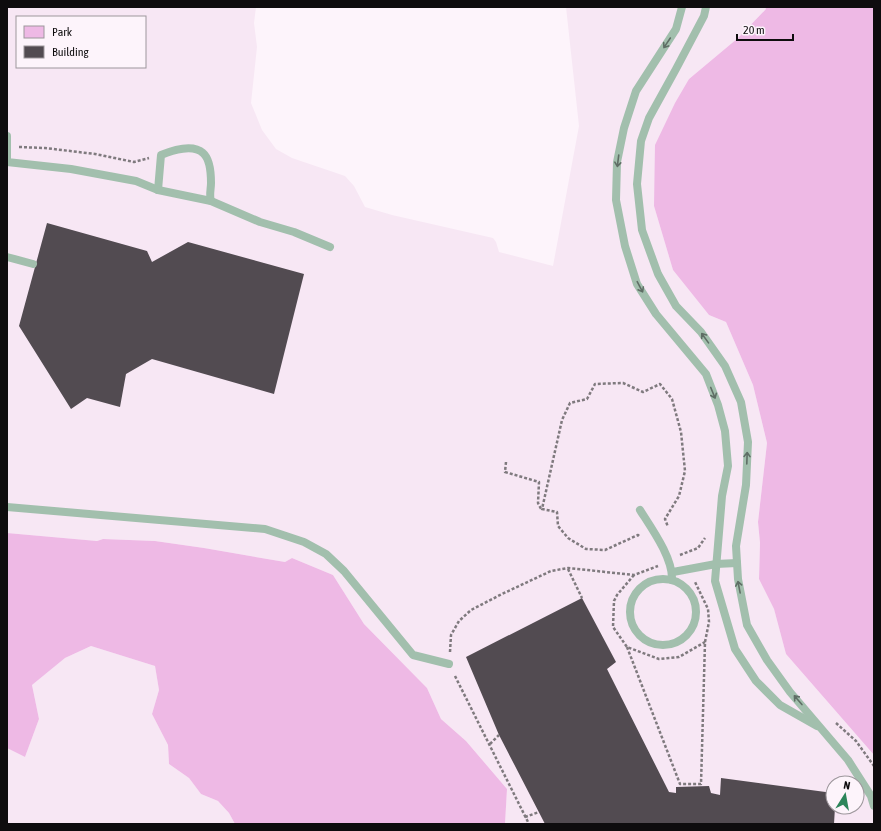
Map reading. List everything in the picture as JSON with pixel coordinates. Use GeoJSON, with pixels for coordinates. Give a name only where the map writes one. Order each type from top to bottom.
{"type":"FeatureCollection","features":[{"type":"Feature","properties":{"kind":"lane"},"geometry":{"type":"LineString","coordinates":[[682,7],[676,29],[636,91],[624,128],[617,162],[616,200],[625,246],[638,284],[656,314],[706,374],[726,431],[728,466],[722,496],[715,581],[735,649],[756,681],[780,705],[823,730]]}},
{"type":"Feature","properties":{"kind":"lane"},"geometry":{"type":"LineString","coordinates":[[706,7],[704,16],[649,118],[641,141],[637,184],[642,230],[658,274],[676,306],[701,332],[725,366],[741,402],[748,442],[746,485],[736,546],[738,579],[747,625],[767,660],[790,692],[848,760],[871,796],[874,806]]}},
{"type":"Feature","properties":{"kind":"lane"},"geometry":{"type":"LineString","coordinates":[[7,136],[7,162],[71,169],[136,181],[158,190],[211,201],[260,222],[294,232],[330,247]]}},
{"type":"Feature","properties":{"kind":"lane"},"geometry":{"type":"LineString","coordinates":[[158,190],[162,155],[172,150],[191,149],[203,153],[208,159],[211,182],[211,201]]}},
{"type":"Feature","properties":{"kind":"lane"},"geometry":{"type":"LineString","coordinates":[[7,257],[33,264]]}},
{"type":"Feature","properties":{"kind":"lane"},"geometry":{"type":"LineString","coordinates":[[7,507],[265,529],[304,542],[326,554],[344,571],[413,656],[449,664]]}},
{"type":"Feature","properties":{"kind":"lane"},"geometry":{"type":"LineString","coordinates":[[640,510],[659,541],[672,576],[690,592],[695,602],[696,613],[694,624],[680,641],[670,645],[659,645],[648,642],[639,636],[632,627],[629,616],[630,605],[634,595],[641,586],[650,580],[672,576],[689,569],[716,564],[737,563]]}},
{"type":"Feature","properties":{"kind":"path"},"geometry":{"type":"LineString","coordinates":[[7,146],[45,148],[95,154],[134,162],[154,156]]}},
{"type":"Feature","properties":{"kind":"path"},"geometry":{"type":"LineString","coordinates":[[542,509],[562,420],[570,403],[587,399],[595,384],[624,383],[643,392],[660,384],[672,399],[681,432],[685,471],[679,496],[666,519],[669,531]]}},
{"type":"Feature","properties":{"kind":"path"},"geometry":{"type":"LineString","coordinates":[[506,462],[505,472],[539,482],[538,504],[542,509],[556,512],[558,526],[568,538],[586,549],[605,550],[638,535],[642,541]]}},
{"type":"Feature","properties":{"kind":"path"},"geometry":{"type":"LineString","coordinates":[[528,824],[490,744],[449,664],[451,635],[459,621],[471,610],[551,571],[568,568],[634,575],[668,562],[682,553],[698,548],[707,535],[718,535]]}},
{"type":"Feature","properties":{"kind":"path"},"geometry":{"type":"LineString","coordinates":[[634,575],[616,595],[614,601],[613,627],[627,647],[680,784],[700,784],[705,642],[709,622],[708,609],[679,548]]}},
{"type":"Feature","properties":{"kind":"path"},"geometry":{"type":"LineString","coordinates":[[568,568],[582,598]]}},
{"type":"Feature","properties":{"kind":"path"},"geometry":{"type":"LineString","coordinates":[[627,647],[658,660],[679,657],[705,642]]}},
{"type":"Feature","properties":{"kind":"path"},"geometry":{"type":"LineString","coordinates":[[832,720],[856,741],[874,766]]}},
{"type":"Feature","properties":{"kind":"path"},"geometry":{"type":"LineString","coordinates":[[490,744],[499,735]]}},
{"type":"Feature","properties":{"kind":"path"},"geometry":{"type":"LineString","coordinates":[[525,817],[539,812]]}},
{"type":"Feature","properties":{"kind":"shaded area"},"geometry":{"type":"Polygon","coordinates":[[[7,7],[256,7],[254,23],[257,47],[251,103],[262,130],[276,149],[292,158],[345,176],[354,186],[365,207],[392,215],[493,238],[499,252],[553,266],[579,126],[566,7],[765,7],[766,9],[738,38],[689,79],[654,206],[673,270],[709,315],[726,322],[753,385],[767,443],[758,522],[760,543],[759,579],[774,609],[786,654],[874,755],[874,824],[505,824],[507,789],[466,741],[441,719],[427,688],[364,624],[333,575],[292,558],[285,562],[155,541],[103,539],[97,541],[7,533],[7,7]]]}},
{"type":"Feature","properties":{"kind":"shaded area"},"geometry":{"type":"Polygon","coordinates":[[[91,646],[155,666],[159,690],[152,714],[168,745],[169,764],[189,778],[201,794],[218,801],[229,813],[235,824],[7,824],[7,748],[25,757],[39,719],[32,685],[65,658],[91,646]]]}},
{"type":"Feature","properties":{"kind":"green space"},"geometry":{"type":"Polygon","coordinates":[[[765,7],[874,7],[874,755],[786,654],[774,609],[759,579],[760,543],[758,522],[767,443],[753,385],[726,322],[709,315],[673,270],[654,206],[655,145],[675,103],[689,79],[738,38],[766,9],[765,7]]]}},
{"type":"Feature","properties":{"kind":"green space"},"geometry":{"type":"Polygon","coordinates":[[[7,533],[97,541],[103,539],[155,541],[285,562],[292,558],[333,575],[364,624],[427,688],[441,719],[466,741],[507,789],[505,824],[235,824],[229,813],[218,801],[201,794],[189,778],[169,764],[168,745],[152,714],[159,690],[155,666],[91,646],[65,658],[32,685],[39,719],[25,757],[7,748],[7,533]]]}},
{"type":"Feature","properties":{"kind":"building"},"geometry":{"type":"Polygon","coordinates":[[[47,223],[147,251],[152,262],[188,242],[304,274],[274,394],[152,359],[126,374],[120,407],[87,398],[71,409],[19,326],[47,223]]]}},
{"type":"Feature","properties":{"kind":"building"},"geometry":{"type":"Polygon","coordinates":[[[582,598],[616,662],[607,669],[669,792],[676,793],[676,787],[709,786],[711,793],[720,795],[721,778],[825,792],[825,815],[835,815],[834,824],[545,824],[499,735],[466,657],[582,598]]]}}]}
